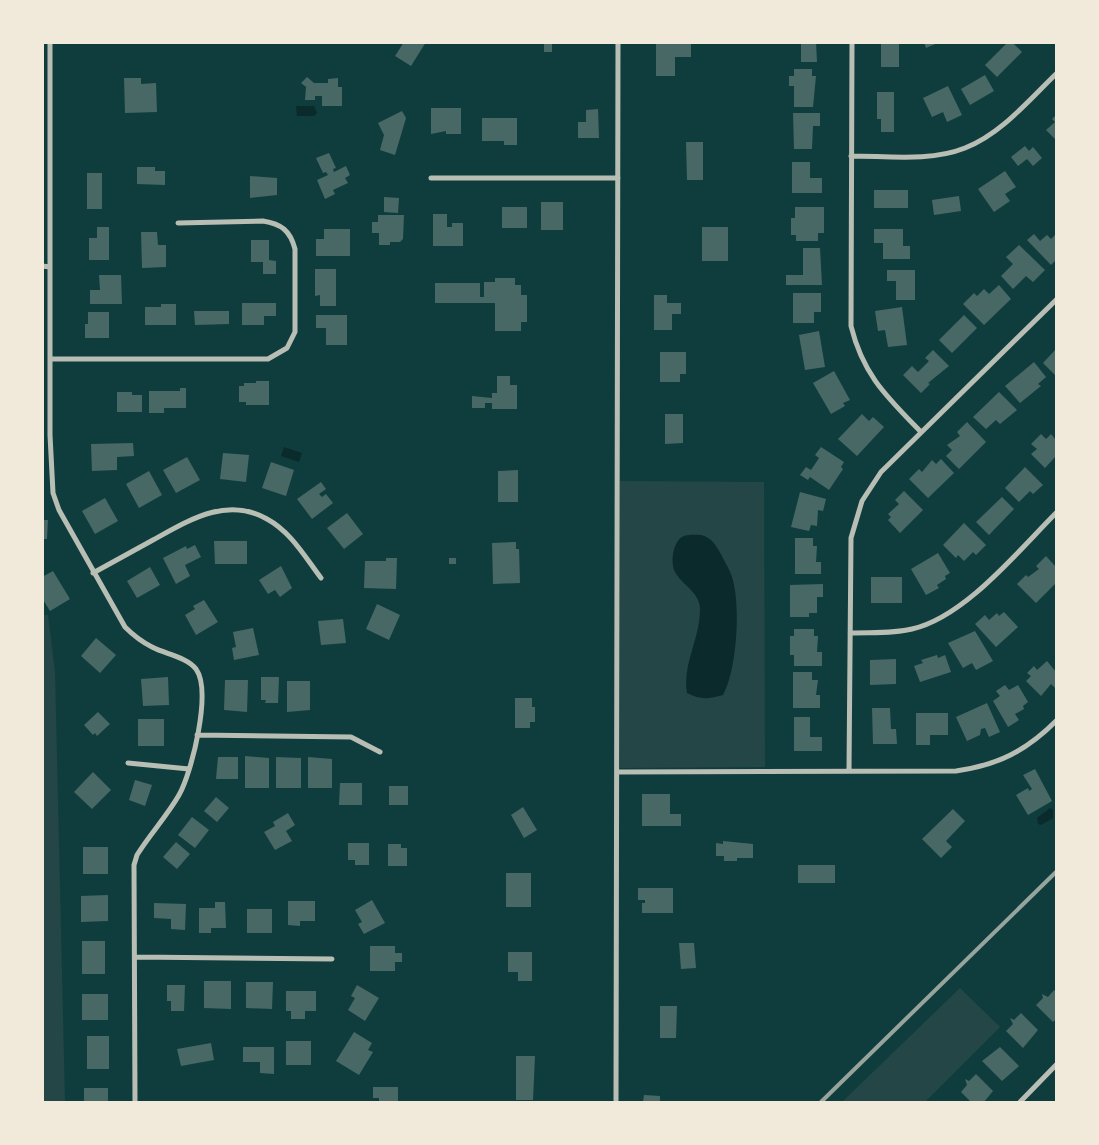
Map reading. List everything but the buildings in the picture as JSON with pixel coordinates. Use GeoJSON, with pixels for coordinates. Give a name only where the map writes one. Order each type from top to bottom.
{"type":"FeatureCollection","features":[{"type":"Feature","properties":{"kind":"street"},"geometry":{"type":"LineString","coordinates":[[50,42],[50,434],[53,493],[70,533],[115,613],[132,634],[152,647],[186,661],[196,669],[202,681],[203,694],[197,735],[189,769],[180,794],[151,833],[136,860],[133,880],[136,958],[135,1102]]}},
{"type":"Feature","properties":{"kind":"street"},"geometry":{"type":"LineString","coordinates":[[616,1102],[618,42]]}},
{"type":"Feature","properties":{"kind":"street"},"geometry":{"type":"LineString","coordinates":[[852,42],[849,309],[857,351],[879,388],[921,432]]}},
{"type":"Feature","properties":{"kind":"street"},"geometry":{"type":"LineString","coordinates":[[851,156],[922,156],[964,149],[1004,124],[1056,74]]}},
{"type":"Feature","properties":{"kind":"street"},"geometry":{"type":"LineString","coordinates":[[42,90],[50,90]]}},
{"type":"Feature","properties":{"kind":"street"},"geometry":{"type":"LineString","coordinates":[[431,178],[618,178]]}},
{"type":"Feature","properties":{"kind":"street"},"geometry":{"type":"LineString","coordinates":[[50,359],[268,359],[287,348],[295,332],[295,268],[292,237],[285,228],[263,221],[178,223]]}},
{"type":"Feature","properties":{"kind":"street"},"geometry":{"type":"LineString","coordinates":[[42,266],[50,267]]}},
{"type":"Feature","properties":{"kind":"street"},"geometry":{"type":"LineString","coordinates":[[849,770],[851,538],[862,501],[881,472],[1056,300]]}},
{"type":"Feature","properties":{"kind":"street"},"geometry":{"type":"LineString","coordinates":[[42,434],[50,434]]}},
{"type":"Feature","properties":{"kind":"street"},"geometry":{"type":"LineString","coordinates":[[94,573],[188,520],[207,512],[240,510],[263,517],[282,530],[293,541],[321,578]]}},
{"type":"Feature","properties":{"kind":"street"},"geometry":{"type":"LineString","coordinates":[[850,633],[912,629],[944,616],[974,594],[1056,513]]}},
{"type":"Feature","properties":{"kind":"street"},"geometry":{"type":"LineString","coordinates":[[617,772],[956,771],[983,767],[1009,757],[1038,740],[1056,721]]}},
{"type":"Feature","properties":{"kind":"street"},"geometry":{"type":"LineString","coordinates":[[197,735],[351,738],[380,752]]}},
{"type":"Feature","properties":{"kind":"street"},"geometry":{"type":"LineString","coordinates":[[128,763],[189,769]]}},
{"type":"Feature","properties":{"kind":"street"},"geometry":{"type":"LineString","coordinates":[[136,958],[332,959]]}},
{"type":"Feature","properties":{"kind":"street"},"geometry":{"type":"LineString","coordinates":[[1020,1102],[1056,1065]]}},
{"type":"Feature","properties":{"kind":"shaded area"},"geometry":{"type":"Polygon","coordinates":[[[296,106],[314,106],[317,113],[314,116],[297,116],[296,106]]]}},
{"type":"Feature","properties":{"kind":"shaded area"},"geometry":{"type":"Polygon","coordinates":[[[284,447],[302,453],[299,462],[281,456],[284,447]]]}},
{"type":"Feature","properties":{"kind":"shaded area"},"geometry":{"type":"Polygon","coordinates":[[[620,481],[764,482],[765,767],[620,768],[620,481]]]}},
{"type":"Feature","properties":{"kind":"shaded area"},"geometry":{"type":"Polygon","coordinates":[[[686,535],[701,535],[714,543],[730,572],[735,589],[737,620],[732,670],[728,684],[723,695],[705,698],[687,693],[686,683],[699,621],[698,599],[678,577],[673,568],[673,553],[676,543],[686,535]]]}},
{"type":"Feature","properties":{"kind":"shaded area"},"geometry":{"type":"Polygon","coordinates":[[[43,615],[48,615],[55,672],[65,1102],[42,1102],[43,615]]]}},
{"type":"Feature","properties":{"kind":"shaded area"},"geometry":{"type":"Polygon","coordinates":[[[1050,808],[1053,810],[1053,818],[1041,825],[1038,824],[1037,818],[1050,808]]]}},
{"type":"Feature","properties":{"kind":"shaded area"},"geometry":{"type":"Polygon","coordinates":[[[960,988],[1000,1027],[925,1102],[842,1102],[960,988]]]}},
{"type":"Feature","properties":{"kind":"railway"},"geometry":{"type":"LineString","coordinates":[[821,1102],[1056,872]]}}]}
